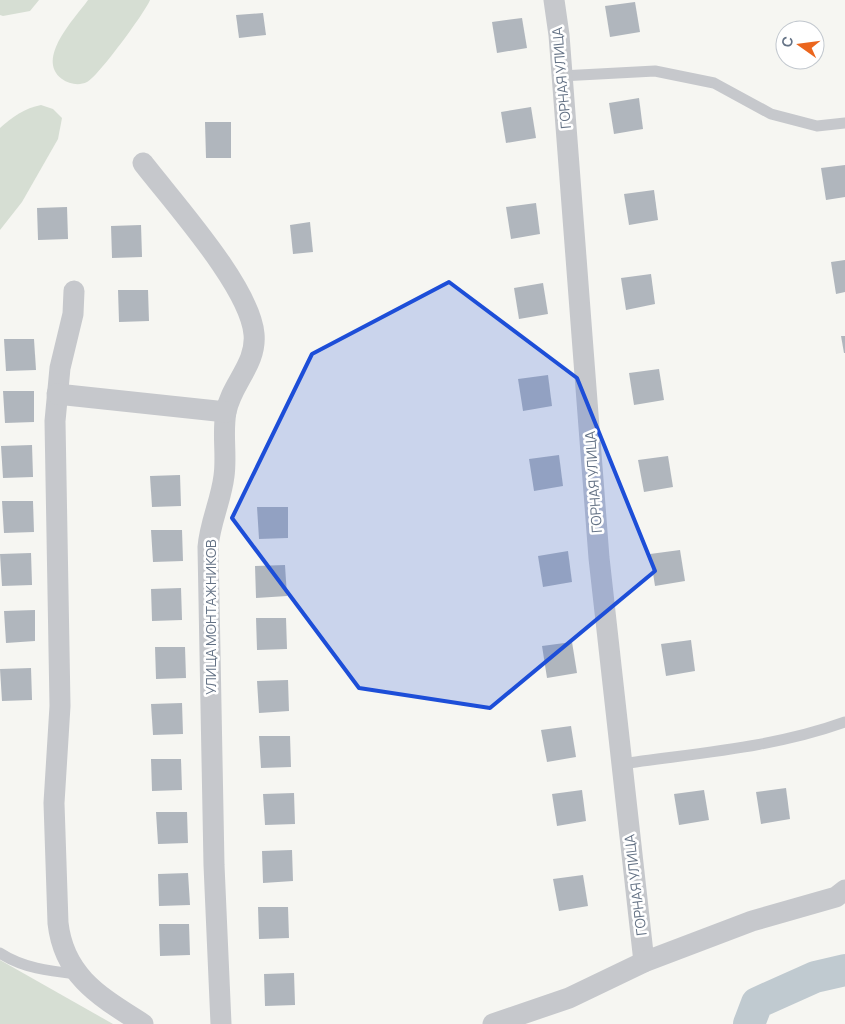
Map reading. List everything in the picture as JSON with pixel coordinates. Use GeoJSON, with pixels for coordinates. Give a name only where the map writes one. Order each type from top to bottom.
{"type":"FeatureCollection","features":[{"type":"Feature","properties":{"kind":"street","name":"ГОРНАЯ УЛИЦА"},"geometry":{"type":"LineString","coordinates":[[554,0],[562,76],[599,558],[644,962]]}},
{"type":"Feature","properties":{"kind":"street","name":"УЛИЦА МОНТАЖНИКОВ"},"geometry":{"type":"LineString","coordinates":[[143,162],[226,270],[246,304],[254,335],[252,352],[247,368],[235,388],[226,412],[224,476],[210,526],[208,547],[214,865],[221,1024]]}},
{"type":"Feature","properties":{"kind":"street"},"geometry":{"type":"LineString","coordinates":[[74,291],[72,314],[57,394],[57,620],[60,706],[54,804],[58,923],[60,941],[76,974],[106,1000],[142,1024]]}},
{"type":"Feature","properties":{"kind":"street"},"geometry":{"type":"LineString","coordinates":[[57,394],[226,412]]}},
{"type":"Feature","properties":{"kind":"street"},"geometry":{"type":"LineString","coordinates":[[492,1024],[569,998],[644,962],[752,921],[836,897],[845,890]]}},
{"type":"Feature","properties":{"kind":"lane"},"geometry":{"type":"LineString","coordinates":[[562,76],[655,71],[714,82],[771,114],[817,126],[845,123]]}},
{"type":"Feature","properties":{"kind":"lane"},"geometry":{"type":"LineString","coordinates":[[621,764],[774,742],[818,732],[845,722]]}},
{"type":"Feature","properties":{"kind":"lane"},"geometry":{"type":"LineString","coordinates":[[0,953],[15,962],[76,974]]}},
{"type":"Feature","properties":{"kind":"highlighted area"},"geometry":{"type":"Polygon","coordinates":[[[449,282],[577,378],[655,571],[490,708],[359,688],[232,518],[312,354],[449,282]]]}},
{"type":"Feature","properties":{"kind":"shaded area"},"geometry":{"type":"Polygon","coordinates":[[[0,0],[39,0],[30,11],[3,16],[0,15],[0,0]]]}},
{"type":"Feature","properties":{"kind":"shaded area"},"geometry":{"type":"Polygon","coordinates":[[[88,0],[150,0],[131,30],[92,78],[81,84],[74,84],[62,79],[55,71],[53,61],[60,39],[88,0]]]}},
{"type":"Feature","properties":{"kind":"shaded area"},"geometry":{"type":"Polygon","coordinates":[[[41,105],[53,109],[62,118],[58,139],[22,202],[0,230],[0,128],[19,114],[41,105]]]}},
{"type":"Feature","properties":{"kind":"shaded area"},"geometry":{"type":"Polygon","coordinates":[[[0,960],[113,1024],[0,1024],[0,960]]]}},
{"type":"Feature","properties":{"kind":"building"},"geometry":{"type":"Polygon","coordinates":[[[635,2],[640,32],[610,37],[605,6],[635,2]]]}},
{"type":"Feature","properties":{"kind":"building"},"geometry":{"type":"Polygon","coordinates":[[[263,13],[266,35],[239,38],[236,15],[263,13]]]}},
{"type":"Feature","properties":{"kind":"building"},"geometry":{"type":"Polygon","coordinates":[[[522,18],[527,48],[497,53],[492,22],[522,18]]]}},
{"type":"Feature","properties":{"kind":"building"},"geometry":{"type":"Polygon","coordinates":[[[639,98],[643,129],[614,134],[609,103],[639,98]]]}},
{"type":"Feature","properties":{"kind":"building"},"geometry":{"type":"Polygon","coordinates":[[[531,107],[536,138],[506,143],[501,112],[531,107]]]}},
{"type":"Feature","properties":{"kind":"building"},"geometry":{"type":"Polygon","coordinates":[[[205,122],[231,122],[231,158],[206,158],[205,122]]]}},
{"type":"Feature","properties":{"kind":"building"},"geometry":{"type":"Polygon","coordinates":[[[845,165],[845,197],[826,200],[821,168],[845,165]]]}},
{"type":"Feature","properties":{"kind":"building"},"geometry":{"type":"Polygon","coordinates":[[[654,190],[658,220],[629,225],[624,194],[654,190]]]}},
{"type":"Feature","properties":{"kind":"building"},"geometry":{"type":"Polygon","coordinates":[[[536,203],[540,234],[511,239],[506,207],[536,203]]]}},
{"type":"Feature","properties":{"kind":"building"},"geometry":{"type":"Polygon","coordinates":[[[67,207],[68,239],[38,240],[37,208],[67,207]]]}},
{"type":"Feature","properties":{"kind":"building"},"geometry":{"type":"Polygon","coordinates":[[[310,222],[313,252],[293,254],[290,225],[310,222]]]}},
{"type":"Feature","properties":{"kind":"building"},"geometry":{"type":"Polygon","coordinates":[[[141,225],[142,257],[112,258],[111,226],[141,225]]]}},
{"type":"Feature","properties":{"kind":"building"},"geometry":{"type":"Polygon","coordinates":[[[845,260],[845,292],[836,294],[831,262],[845,260]]]}},
{"type":"Feature","properties":{"kind":"building"},"geometry":{"type":"Polygon","coordinates":[[[651,274],[655,304],[626,310],[621,278],[651,274]]]}},
{"type":"Feature","properties":{"kind":"building"},"geometry":{"type":"Polygon","coordinates":[[[543,283],[548,314],[519,319],[514,288],[543,283]]]}},
{"type":"Feature","properties":{"kind":"building"},"geometry":{"type":"Polygon","coordinates":[[[118,290],[148,290],[149,321],[119,322],[118,290]]]}},
{"type":"Feature","properties":{"kind":"building"},"geometry":{"type":"Polygon","coordinates":[[[841,336],[845,336],[845,353],[844,353],[841,336]]]}},
{"type":"Feature","properties":{"kind":"building"},"geometry":{"type":"Polygon","coordinates":[[[4,339],[34,339],[36,370],[6,371],[4,339]]]}},
{"type":"Feature","properties":{"kind":"building"},"geometry":{"type":"Polygon","coordinates":[[[659,369],[664,400],[634,405],[629,373],[659,369]]]}},
{"type":"Feature","properties":{"kind":"building"},"geometry":{"type":"Polygon","coordinates":[[[548,375],[552,406],[523,411],[518,379],[548,375]]]}},
{"type":"Feature","properties":{"kind":"building"},"geometry":{"type":"Polygon","coordinates":[[[3,391],[34,391],[34,422],[5,423],[3,391]]]}},
{"type":"Feature","properties":{"kind":"building"},"geometry":{"type":"Polygon","coordinates":[[[32,445],[33,477],[3,478],[1,446],[32,445]]]}},
{"type":"Feature","properties":{"kind":"building"},"geometry":{"type":"Polygon","coordinates":[[[559,455],[563,486],[534,491],[529,459],[559,455]]]}},
{"type":"Feature","properties":{"kind":"building"},"geometry":{"type":"Polygon","coordinates":[[[668,456],[673,487],[644,492],[638,460],[668,456]]]}},
{"type":"Feature","properties":{"kind":"building"},"geometry":{"type":"Polygon","coordinates":[[[180,475],[181,506],[152,507],[150,476],[180,475]]]}},
{"type":"Feature","properties":{"kind":"building"},"geometry":{"type":"Polygon","coordinates":[[[2,501],[33,501],[34,532],[4,533],[2,501]]]}},
{"type":"Feature","properties":{"kind":"building"},"geometry":{"type":"Polygon","coordinates":[[[257,507],[288,507],[288,538],[259,539],[257,507]]]}},
{"type":"Feature","properties":{"kind":"building"},"geometry":{"type":"Polygon","coordinates":[[[151,530],[182,530],[183,561],[153,562],[151,530]]]}},
{"type":"Feature","properties":{"kind":"building"},"geometry":{"type":"Polygon","coordinates":[[[680,550],[685,581],[655,586],[650,554],[680,550]]]}},
{"type":"Feature","properties":{"kind":"building"},"geometry":{"type":"Polygon","coordinates":[[[568,551],[572,582],[543,587],[538,556],[568,551]]]}},
{"type":"Feature","properties":{"kind":"building"},"geometry":{"type":"Polygon","coordinates":[[[31,553],[32,585],[2,586],[0,554],[31,553]]]}},
{"type":"Feature","properties":{"kind":"building"},"geometry":{"type":"Polygon","coordinates":[[[285,565],[287,596],[256,598],[255,566],[285,565]]]}},
{"type":"Feature","properties":{"kind":"building"},"geometry":{"type":"Polygon","coordinates":[[[181,588],[182,620],[152,621],[151,589],[181,588]]]}},
{"type":"Feature","properties":{"kind":"building"},"geometry":{"type":"Polygon","coordinates":[[[35,610],[35,641],[6,643],[4,611],[35,610]]]}},
{"type":"Feature","properties":{"kind":"building"},"geometry":{"type":"Polygon","coordinates":[[[256,618],[286,618],[287,649],[257,650],[256,618]]]}},
{"type":"Feature","properties":{"kind":"building"},"geometry":{"type":"Polygon","coordinates":[[[691,640],[695,671],[666,676],[661,644],[691,640]]]}},
{"type":"Feature","properties":{"kind":"building"},"geometry":{"type":"Polygon","coordinates":[[[572,642],[577,673],[547,678],[542,646],[572,642]]]}},
{"type":"Feature","properties":{"kind":"building"},"geometry":{"type":"Polygon","coordinates":[[[155,647],[185,647],[186,678],[156,679],[155,647]]]}},
{"type":"Feature","properties":{"kind":"building"},"geometry":{"type":"Polygon","coordinates":[[[31,668],[32,700],[2,701],[0,669],[31,668]]]}},
{"type":"Feature","properties":{"kind":"building"},"geometry":{"type":"Polygon","coordinates":[[[288,680],[289,711],[259,713],[257,681],[288,680]]]}},
{"type":"Feature","properties":{"kind":"building"},"geometry":{"type":"Polygon","coordinates":[[[182,703],[183,734],[153,735],[151,704],[182,703]]]}},
{"type":"Feature","properties":{"kind":"building"},"geometry":{"type":"Polygon","coordinates":[[[571,726],[576,757],[547,762],[541,730],[571,726]]]}},
{"type":"Feature","properties":{"kind":"building"},"geometry":{"type":"Polygon","coordinates":[[[259,736],[290,736],[291,767],[261,768],[259,736]]]}},
{"type":"Feature","properties":{"kind":"building"},"geometry":{"type":"Polygon","coordinates":[[[151,759],[181,759],[182,790],[152,791],[151,759]]]}},
{"type":"Feature","properties":{"kind":"building"},"geometry":{"type":"Polygon","coordinates":[[[786,788],[790,819],[761,824],[756,792],[786,788]]]}},
{"type":"Feature","properties":{"kind":"building"},"geometry":{"type":"Polygon","coordinates":[[[582,790],[586,821],[557,826],[552,794],[582,790]]]}},
{"type":"Feature","properties":{"kind":"building"},"geometry":{"type":"Polygon","coordinates":[[[704,790],[709,820],[679,825],[674,794],[704,790]]]}},
{"type":"Feature","properties":{"kind":"building"},"geometry":{"type":"Polygon","coordinates":[[[294,793],[295,824],[265,825],[263,794],[294,793]]]}},
{"type":"Feature","properties":{"kind":"building"},"geometry":{"type":"Polygon","coordinates":[[[156,812],[187,812],[188,843],[158,844],[156,812]]]}},
{"type":"Feature","properties":{"kind":"building"},"geometry":{"type":"Polygon","coordinates":[[[292,850],[293,881],[263,883],[262,851],[292,850]]]}},
{"type":"Feature","properties":{"kind":"building"},"geometry":{"type":"Polygon","coordinates":[[[188,873],[190,905],[159,906],[158,874],[188,873]]]}},
{"type":"Feature","properties":{"kind":"building"},"geometry":{"type":"Polygon","coordinates":[[[583,875],[588,906],[559,911],[553,879],[583,875]]]}},
{"type":"Feature","properties":{"kind":"building"},"geometry":{"type":"Polygon","coordinates":[[[258,907],[288,907],[289,938],[259,939],[258,907]]]}},
{"type":"Feature","properties":{"kind":"building"},"geometry":{"type":"Polygon","coordinates":[[[159,924],[189,924],[190,955],[160,956],[159,924]]]}},
{"type":"Feature","properties":{"kind":"building"},"geometry":{"type":"Polygon","coordinates":[[[294,973],[295,1005],[265,1006],[264,974],[294,973]]]}},
{"type":"Feature","properties":{"kind":"waterway"},"geometry":{"type":"LineString","coordinates":[[749,1024],[757,1003],[815,977],[845,970]]}}]}
